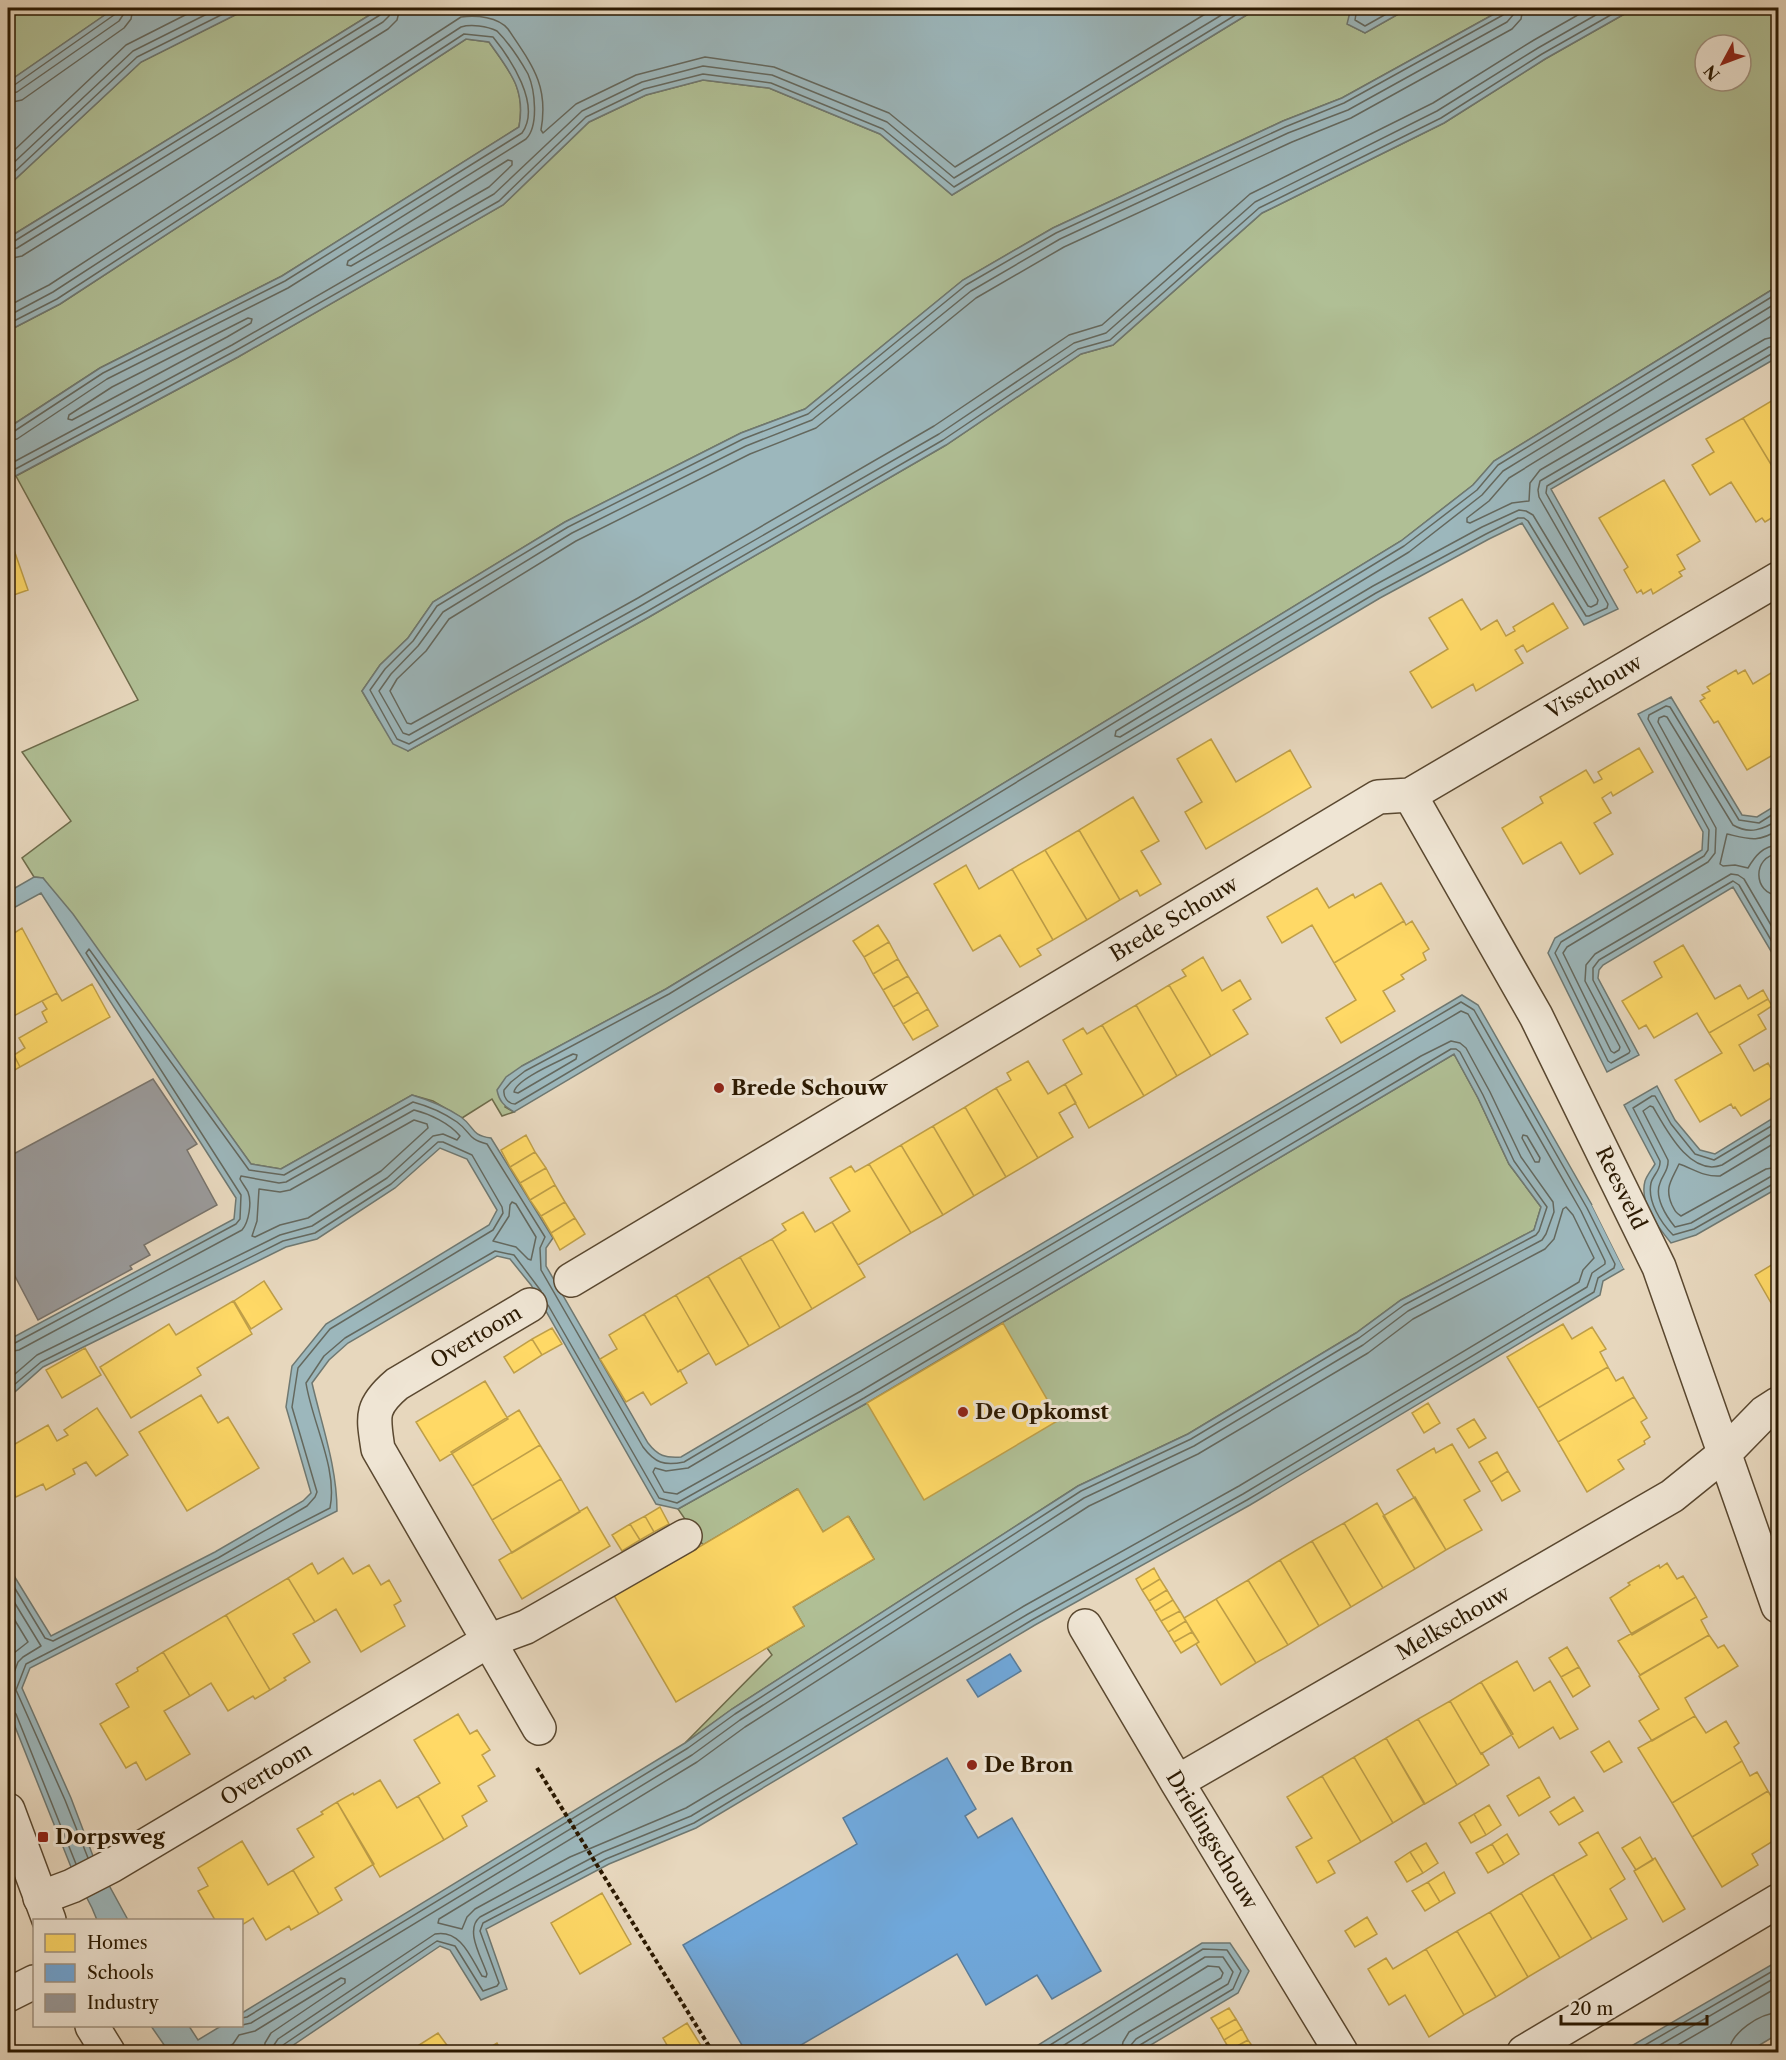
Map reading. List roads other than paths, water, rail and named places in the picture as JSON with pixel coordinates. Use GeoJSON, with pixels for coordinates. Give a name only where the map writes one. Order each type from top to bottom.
{"type":"FeatureCollection","features":[{"type":"Feature","properties":{"kind":"street","name":"Visschouw"},"geometry":{"type":"LineString","coordinates":[[1410,795],[1779,579]]}},
{"type":"Feature","properties":{"kind":"street","name":"Reesveld"},"geometry":{"type":"LineString","coordinates":[[1410,795],[1536,1016],[1620,1183],[1659,1267],[1779,1606]]}},
{"type":"Feature","properties":{"kind":"street","name":"Brede Schouw"},"geometry":{"type":"LineString","coordinates":[[571,1280],[1378,797],[1410,795]]}},
{"type":"Feature","properties":{"kind":"street","name":"Overtoom"},"geometry":{"type":"LineString","coordinates":[[530,1305],[398,1384],[381,1398],[373,1421],[378,1449],[538,1728]]}},
{"type":"Feature","properties":{"kind":"street","name":"Melkschouw"},"geometry":{"type":"LineString","coordinates":[[1177,1782],[1672,1496],[1724,1454],[1764,1413],[1779,1404]]}},
{"type":"Feature","properties":{"kind":"street","name":"Overtoom"},"geometry":{"type":"LineString","coordinates":[[44,1909],[72,1886],[111,1866],[488,1641],[526,1627],[685,1536]]}},
{"type":"Feature","properties":{"kind":"street","name":"Drielingschouw"},"geometry":{"type":"LineString","coordinates":[[1085,1626],[1341,2052]]}},
{"type":"Feature","properties":{"kind":"street"},"geometry":{"type":"LineString","coordinates":[[8,1810],[44,1909]]}},
{"type":"Feature","properties":{"kind":"street"},"geometry":{"type":"LineString","coordinates":[[1524,2052],[1779,1901]]}},
{"type":"Feature","properties":{"kind":"street"},"geometry":{"type":"LineString","coordinates":[[8,1995],[33,1982]]}},
{"type":"Feature","properties":{"kind":"street"},"geometry":{"type":"LineString","coordinates":[[93,2027],[108,2052]]}},
{"type":"Feature","properties":{"kind":"water"},"geometry":{"type":"Polygon","coordinates":[[[115,8],[249,8],[141,62],[8,186],[8,82],[115,8]]]}},
{"type":"Feature","properties":{"kind":"water"},"geometry":{"type":"Polygon","coordinates":[[[381,8],[1258,8],[952,195],[880,134],[769,88],[703,80],[646,95],[589,122],[503,205],[238,357],[8,480],[8,428],[100,368],[282,276],[519,127],[520,102],[510,72],[489,42],[466,39],[60,304],[8,331],[8,238],[381,8]]]}},
{"type":"Feature","properties":{"kind":"water"},"geometry":{"type":"Polygon","coordinates":[[[1351,8],[1409,8],[1365,33],[1347,24],[1351,8]]]}},
{"type":"Feature","properties":{"kind":"water"},"geometry":{"type":"Polygon","coordinates":[[[1505,8],[1635,8],[1545,59],[1444,123],[1262,213],[1113,345],[1081,354],[946,445],[649,617],[408,751],[393,744],[362,691],[380,665],[408,638],[433,602],[565,522],[741,433],[805,409],[963,280],[1053,228],[1283,121],[1342,98],[1505,8]]]}},
{"type":"Feature","properties":{"kind":"water"},"geometry":{"type":"Polygon","coordinates":[[[1778,286],[1778,357],[1551,489],[1618,609],[1584,625],[1522,523],[1380,598],[514,1112],[501,1100],[497,1090],[506,1077],[522,1066],[666,989],[1401,541],[1473,485],[1494,461],[1778,286]]]}},
{"type":"Feature","properties":{"kind":"water"},"geometry":{"type":"Polygon","coordinates":[[[1671,697],[1742,815],[1757,817],[1778,804],[1778,866],[1771,873],[1778,886],[1778,963],[1733,887],[1603,965],[1599,970],[1598,978],[1639,1055],[1607,1072],[1548,953],[1555,938],[1702,850],[1703,832],[1638,714],[1671,697]]]}},
{"type":"Feature","properties":{"kind":"water"},"geometry":{"type":"Polygon","coordinates":[[[34,877],[43,878],[73,914],[251,1164],[281,1169],[412,1095],[449,1110],[461,1117],[479,1135],[491,1138],[553,1238],[546,1248],[546,1266],[648,1443],[655,1451],[670,1457],[681,1457],[1462,995],[1478,1005],[1592,1205],[1624,1269],[1603,1281],[1600,1295],[1250,1505],[1035,1625],[696,1828],[609,1864],[486,1929],[507,1989],[481,2000],[450,1950],[440,1946],[283,2052],[169,2052],[152,2027],[190,2027],[198,2040],[219,2027],[243,2027],[243,2012],[685,1743],[732,1709],[1078,1486],[1188,1434],[1356,1333],[1401,1300],[1534,1230],[1541,1207],[1509,1164],[1454,1054],[867,1403],[678,1509],[656,1504],[531,1285],[510,1259],[497,1256],[348,1343],[329,1360],[312,1383],[332,1463],[337,1511],[30,1668],[22,1688],[71,1798],[93,1856],[127,1919],[97,1919],[71,1867],[8,1709],[8,1566],[51,1636],[215,1552],[303,1501],[311,1493],[286,1407],[292,1366],[326,1324],[489,1225],[497,1210],[467,1159],[440,1148],[395,1188],[317,1239],[286,1247],[43,1367],[8,1398],[8,1338],[12,1338],[234,1219],[236,1198],[41,893],[8,911],[8,892],[34,877]]]}},
{"type":"Feature","properties":{"kind":"water"},"geometry":{"type":"Polygon","coordinates":[[[1657,1086],[1675,1120],[1700,1150],[1715,1154],[1778,1115],[1778,1188],[1696,1235],[1671,1243],[1655,1222],[1647,1206],[1645,1181],[1655,1164],[1624,1105],[1657,1086]]]}},
{"type":"Feature","properties":{"kind":"water"},"geometry":{"type":"Polygon","coordinates":[[[1202,1943],[1230,1943],[1249,1971],[1238,1993],[1139,2052],[1027,2052],[1202,1943]]]}},
{"type":"Feature","properties":{"kind":"water"},"geometry":{"type":"Polygon","coordinates":[[[1778,1961],[1778,2034],[1748,2052],[1621,2052],[1778,1961]]]}},
{"type":"Feature","properties":{"kind":"place","name":"Brede Schouw"},"geometry":{"type":"Point","coordinates":[719,1088]}},
{"type":"Feature","properties":{"kind":"place","name":"De Opkomst"},"geometry":{"type":"Point","coordinates":[963,1412]}},
{"type":"Feature","properties":{"kind":"place","name":"De Bron"},"geometry":{"type":"Point","coordinates":[972,1765]}},
{"type":"Feature","properties":{"kind":"place","name":"Dorpsweg"},"geometry":{"type":"Point","coordinates":[43,1837]}}]}
